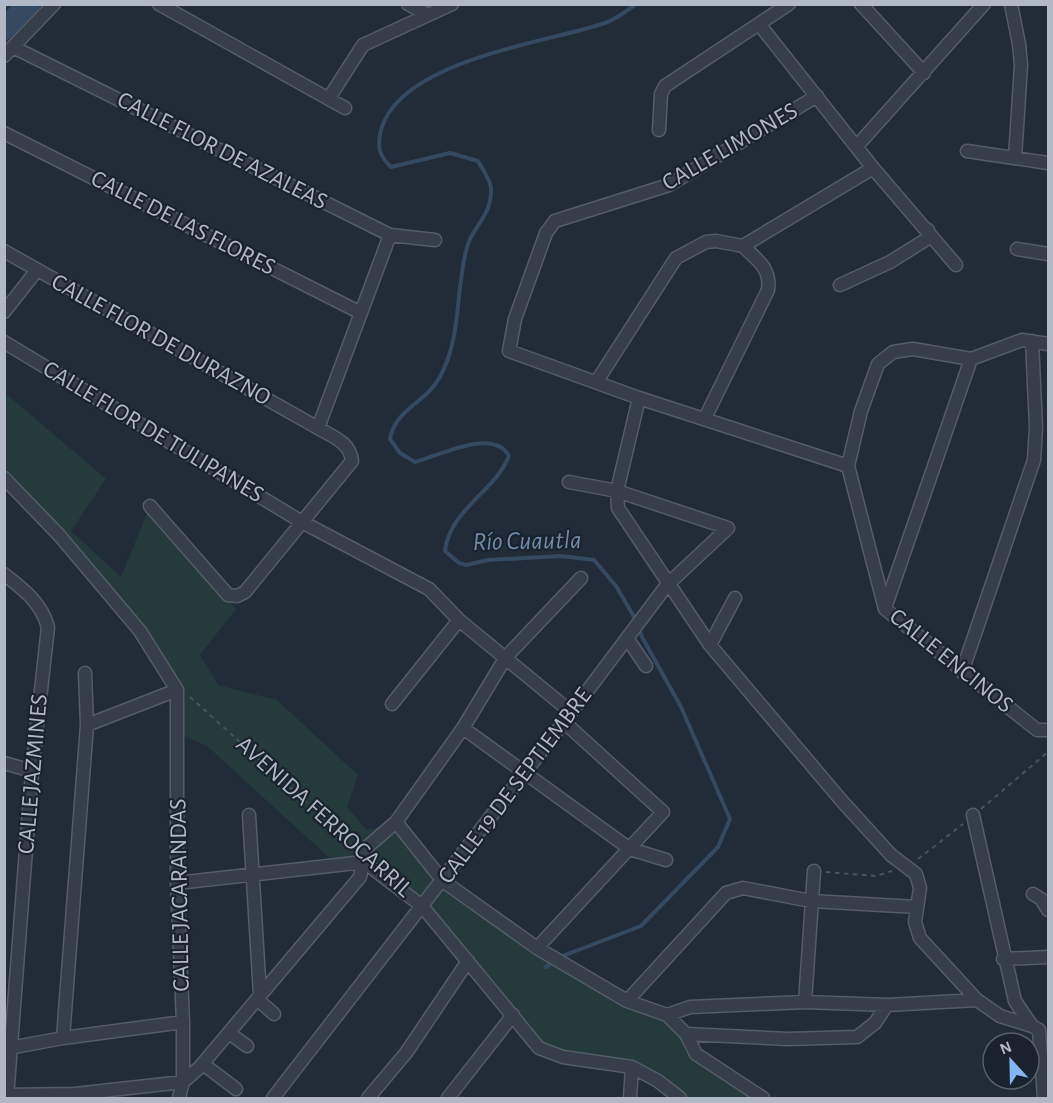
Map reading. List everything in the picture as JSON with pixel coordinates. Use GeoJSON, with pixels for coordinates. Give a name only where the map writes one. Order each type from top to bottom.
{"type":"FeatureCollection","features":[{"type":"Feature","properties":{"kind":"street"},"geometry":{"type":"LineString","coordinates":[[9,51],[54,4]]}},
{"type":"Feature","properties":{"kind":"street"},"geometry":{"type":"LineString","coordinates":[[159,4],[345,108]]}},
{"type":"Feature","properties":{"kind":"street"},"geometry":{"type":"LineString","coordinates":[[408,4],[428,15]]}},
{"type":"Feature","properties":{"kind":"street"},"geometry":{"type":"LineString","coordinates":[[328,98],[363,45],[452,4]]}},
{"type":"Feature","properties":{"kind":"street"},"geometry":{"type":"LineString","coordinates":[[659,130],[661,94],[664,86],[789,4]]}},
{"type":"Feature","properties":{"kind":"street"},"geometry":{"type":"LineString","coordinates":[[861,4],[924,73]]}},
{"type":"Feature","properties":{"kind":"street"},"geometry":{"type":"LineString","coordinates":[[857,146],[984,4]]}},
{"type":"Feature","properties":{"kind":"street"},"geometry":{"type":"LineString","coordinates":[[1011,4],[1021,65],[1015,158]]}},
{"type":"Feature","properties":{"kind":"street"},"geometry":{"type":"LineString","coordinates":[[759,24],[873,168],[956,265]]}},
{"type":"Feature","properties":{"kind":"street","name":"CALLE FLOR DE AZALEAS"},"geometry":{"type":"LineString","coordinates":[[9,51],[390,235],[435,240]]}},
{"type":"Feature","properties":{"kind":"street","name":"CALLE LIMONES"},"geometry":{"type":"LineString","coordinates":[[597,381],[509,351],[515,319],[550,227],[555,221],[566,216],[645,195],[669,185],[817,96]]}},
{"type":"Feature","properties":{"kind":"street","name":"CALLE DE LAS FLORES"},"geometry":{"type":"LineString","coordinates":[[4,133],[361,314]]}},
{"type":"Feature","properties":{"kind":"street"},"geometry":{"type":"LineString","coordinates":[[967,151],[1048,163]]}},
{"type":"Feature","properties":{"kind":"street"},"geometry":{"type":"LineString","coordinates":[[743,246],[873,168]]}},
{"type":"Feature","properties":{"kind":"street"},"geometry":{"type":"LineString","coordinates":[[840,285],[890,262],[930,237],[928,230]]}},
{"type":"Feature","properties":{"kind":"street"},"geometry":{"type":"LineString","coordinates":[[318,428],[390,235]]}},
{"type":"Feature","properties":{"kind":"street"},"geometry":{"type":"LineString","coordinates":[[705,418],[768,290],[770,278],[767,269],[743,246],[716,241],[706,242],[676,258],[597,381],[639,398],[848,466]]}},
{"type":"Feature","properties":{"kind":"street"},"geometry":{"type":"LineString","coordinates":[[1017,249],[1048,254]]}},
{"type":"Feature","properties":{"kind":"street","name":"CALLE FLOR DE DURAZNO"},"geometry":{"type":"LineString","coordinates":[[4,251],[348,447],[352,461],[302,522]]}},
{"type":"Feature","properties":{"kind":"street"},"geometry":{"type":"LineString","coordinates":[[4,312],[37,270]]}},
{"type":"Feature","properties":{"kind":"street"},"geometry":{"type":"LineString","coordinates":[[885,609],[971,359],[1022,340],[1048,344]]}},
{"type":"Feature","properties":{"kind":"street"},"geometry":{"type":"LineString","coordinates":[[962,672],[1034,460],[1036,427],[1032,341]]}},
{"type":"Feature","properties":{"kind":"street","name":"CALLE FLOR DE TULIPANES"},"geometry":{"type":"LineString","coordinates":[[4,342],[302,522],[429,589],[459,620],[506,657],[663,812],[630,849]]}},
{"type":"Feature","properties":{"kind":"street","name":"CALLE ENCINOS"},"geometry":{"type":"LineString","coordinates":[[971,359],[913,349],[893,352],[878,364],[861,411],[848,466],[885,609],[1037,730],[1048,730]]}},
{"type":"Feature","properties":{"kind":"street"},"geometry":{"type":"LineString","coordinates":[[639,398],[617,491],[618,508],[667,585],[710,645],[841,800],[891,855],[910,866],[916,874],[920,888],[915,922],[920,938],[977,1000],[1000,1016],[1039,1030],[1044,1098]]}},
{"type":"Feature","properties":{"kind":"street"},"geometry":{"type":"LineString","coordinates":[[4,478],[59,535],[140,632],[177,690],[87,725]]}},
{"type":"Feature","properties":{"kind":"street"},"geometry":{"type":"LineString","coordinates":[[569,482],[617,491]]}},
{"type":"Feature","properties":{"kind":"street","name":"CALLE 19 DE SEPTIEMBRE"},"geometry":{"type":"LineString","coordinates":[[273,1098],[524,775],[667,585],[728,528],[617,491]]}},
{"type":"Feature","properties":{"kind":"street"},"geometry":{"type":"LineString","coordinates":[[150,506],[228,596],[237,596],[245,592],[302,522]]}},
{"type":"Feature","properties":{"kind":"street","name":"CALLE JAZMINES"},"geometry":{"type":"LineString","coordinates":[[4,574],[31,596],[43,610],[48,627],[32,771],[8,1048],[6,1096]]}},
{"type":"Feature","properties":{"kind":"street"},"geometry":{"type":"LineString","coordinates":[[6,1096],[75,1096],[183,1082],[203,1064],[360,877],[366,848],[396,822],[463,728],[506,657],[581,578]]}},
{"type":"Feature","properties":{"kind":"street"},"geometry":{"type":"LineString","coordinates":[[710,645],[735,598]]}},
{"type":"Feature","properties":{"kind":"street"},"geometry":{"type":"LineString","coordinates":[[392,704],[459,620]]}},
{"type":"Feature","properties":{"kind":"street"},"geometry":{"type":"LineString","coordinates":[[627,639],[646,666]]}},
{"type":"Feature","properties":{"kind":"street"},"geometry":{"type":"LineString","coordinates":[[63,1038],[87,725],[85,673]]}},
{"type":"Feature","properties":{"kind":"street","name":"CALLE JACARANDAS"},"geometry":{"type":"LineString","coordinates":[[177,690],[177,883],[183,1022],[183,1082],[178,1098]]}},
{"type":"Feature","properties":{"kind":"street"},"geometry":{"type":"LineString","coordinates":[[463,728],[524,775],[630,849],[666,860]]}},
{"type":"Feature","properties":{"kind":"street"},"geometry":{"type":"LineString","coordinates":[[4,764],[32,771]]}},
{"type":"Feature","properties":{"kind":"street"},"geometry":{"type":"LineString","coordinates":[[249,815],[258,997],[274,1014]]}},
{"type":"Feature","properties":{"kind":"street"},"geometry":{"type":"LineString","coordinates":[[974,815],[1015,1000],[1032,1026]]}},
{"type":"Feature","properties":{"kind":"street","name":"AVENIDA FERROCARRIL"},"geometry":{"type":"LineString","coordinates":[[396,822],[442,881],[537,948],[627,1001],[667,1015]]}},
{"type":"Feature","properties":{"kind":"street"},"geometry":{"type":"LineString","coordinates":[[537,948],[630,849]]}},
{"type":"Feature","properties":{"kind":"street"},"geometry":{"type":"LineString","coordinates":[[177,883],[364,861]]}},
{"type":"Feature","properties":{"kind":"street","name":"AVENIDA FERROCARRIL"},"geometry":{"type":"LineString","coordinates":[[364,861],[423,906],[539,1048],[563,1057],[632,1067],[658,1081],[680,1098]]}},
{"type":"Feature","properties":{"kind":"street"},"geometry":{"type":"LineString","coordinates":[[805,1002],[814,871]]}},
{"type":"Feature","properties":{"kind":"street"},"geometry":{"type":"LineString","coordinates":[[627,1001],[726,893],[743,888],[811,901],[917,907]]}},
{"type":"Feature","properties":{"kind":"street"},"geometry":{"type":"LineString","coordinates":[[1033,894],[1041,899],[1048,910]]}},
{"type":"Feature","properties":{"kind":"street"},"geometry":{"type":"LineString","coordinates":[[1004,958],[1048,957]]}},
{"type":"Feature","properties":{"kind":"street"},"geometry":{"type":"LineString","coordinates":[[368,1098],[406,1053],[468,962]]}},
{"type":"Feature","properties":{"kind":"street"},"geometry":{"type":"LineString","coordinates":[[763,1098],[696,1054],[686,1034],[667,1015],[690,1007],[805,1002],[887,1005],[977,1000]]}},
{"type":"Feature","properties":{"kind":"street"},"geometry":{"type":"LineString","coordinates":[[1000,1016],[1015,1000]]}},
{"type":"Feature","properties":{"kind":"street"},"geometry":{"type":"LineString","coordinates":[[686,1034],[788,1039],[857,1037],[875,1023],[887,1005]]}},
{"type":"Feature","properties":{"kind":"street"},"geometry":{"type":"LineString","coordinates":[[448,1098],[513,1015]]}},
{"type":"Feature","properties":{"kind":"street"},"geometry":{"type":"LineString","coordinates":[[8,1048],[63,1038],[183,1022]]}},
{"type":"Feature","properties":{"kind":"street"},"geometry":{"type":"LineString","coordinates":[[229,1033],[248,1046]]}},
{"type":"Feature","properties":{"kind":"street"},"geometry":{"type":"LineString","coordinates":[[203,1064],[236,1089]]}},
{"type":"Feature","properties":{"kind":"street"},"geometry":{"type":"LineString","coordinates":[[630,1098],[632,1067]]}},
{"type":"Feature","properties":{"kind":"path","name":"AVENIDA FERROCARRIL"},"geometry":{"type":"LineString","coordinates":[[177,690],[193,698],[303,799],[364,861]]}},
{"type":"Feature","properties":{"kind":"path"},"geometry":{"type":"LineString","coordinates":[[814,871],[876,876],[910,866]]}},
{"type":"Feature","properties":{"kind":"green space"},"geometry":{"type":"Polygon","coordinates":[[[5,5],[50,5],[5,53],[5,5]]]}},
{"type":"Feature","properties":{"kind":"green space"},"geometry":{"type":"Polygon","coordinates":[[[4,392],[106,479],[71,531],[121,577],[150,506],[236,609],[200,655],[218,685],[277,700],[358,775],[347,807],[367,830],[396,822],[443,881],[537,948],[667,1015],[696,1054],[763,1098],[680,1098],[658,1081],[539,1048],[422,906],[364,862],[336,864],[207,746],[177,733],[176,690],[159,659],[5,479],[4,392]]]}},
{"type":"Feature","properties":{"kind":"waterway"},"geometry":{"type":"LineString","coordinates":[[4,29],[29,4]]}},
{"type":"Feature","properties":{"kind":"waterway","name":"Río Cuautla"},"geometry":{"type":"LineString","coordinates":[[636,4],[617,18],[605,23],[513,47],[445,71],[416,87],[394,106],[381,130],[379,141],[382,155],[391,167],[450,153],[478,161],[491,186],[488,207],[467,247],[455,329],[447,361],[434,386],[398,420],[390,439],[400,453],[415,462],[465,446],[479,444],[491,444],[501,448],[509,456],[493,481],[463,512],[449,536],[445,551],[459,563],[466,565],[488,560],[561,556],[594,560],[616,586],[636,620]]}},
{"type":"Feature","properties":{"kind":"waterway","name":"Río Cuautla"},"geometry":{"type":"LineString","coordinates":[[546,967],[560,957],[641,926],[718,847],[730,819],[681,707],[639,628]]}}]}
